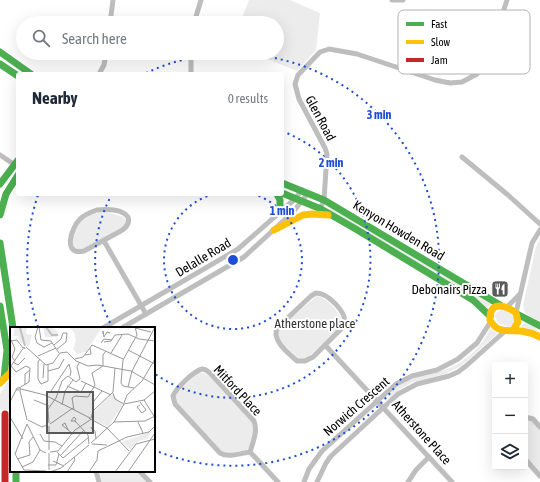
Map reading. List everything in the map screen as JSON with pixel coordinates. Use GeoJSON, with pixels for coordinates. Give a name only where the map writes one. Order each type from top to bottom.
{"type":"FeatureCollection","features":[{"type":"Feature","properties":{"kind":"street"},"geometry":{"type":"LineString","coordinates":[[111,16],[113,0]]}},
{"type":"Feature","properties":{"kind":"street"},"geometry":{"type":"LineString","coordinates":[[196,16],[201,0]]}},
{"type":"Feature","properties":{"kind":"street"},"geometry":{"type":"LineString","coordinates":[[392,0],[403,0]]}},
{"type":"Feature","properties":{"kind":"street","name":"Glen Road"},"geometry":{"type":"LineString","coordinates":[[504,10],[507,0]]}},
{"type":"Feature","properties":{"kind":"street","name":"Glen Road"},"geometry":{"type":"LineString","coordinates":[[318,212],[324,200],[327,158],[326,151],[299,99],[295,84],[298,76],[315,56],[325,49],[357,54],[398,68]]}},
{"type":"Feature","properties":{"kind":"street"},"geometry":{"type":"LineString","coordinates":[[0,52],[28,72]]}},
{"type":"Feature","properties":{"kind":"street"},"geometry":{"type":"LineString","coordinates":[[100,72],[105,60]]}},
{"type":"Feature","properties":{"kind":"street"},"geometry":{"type":"LineString","coordinates":[[191,60],[191,72]]}},
{"type":"Feature","properties":{"kind":"street"},"geometry":{"type":"LineString","coordinates":[[0,64],[16,75]]}},
{"type":"Feature","properties":{"kind":"street","name":"Glen Road"},"geometry":{"type":"LineString","coordinates":[[417,74],[450,83],[462,82],[477,74]]}},
{"type":"Feature","properties":{"kind":"street"},"geometry":{"type":"LineString","coordinates":[[0,155],[16,163]]}},
{"type":"Feature","properties":{"kind":"street"},"geometry":{"type":"LineString","coordinates":[[462,157],[508,194],[540,224]]}},
{"type":"Feature","properties":{"kind":"street"},"geometry":{"type":"LineString","coordinates":[[0,184],[16,165]]}},
{"type":"Feature","properties":{"kind":"street"},"geometry":{"type":"LineString","coordinates":[[0,216],[6,194],[16,178]]}},
{"type":"Feature","properties":{"kind":"street","name":"Kenyon Howden Road"},"geometry":{"type":"LineString","coordinates":[[284,184],[324,200],[504,306]]}},
{"type":"Feature","properties":{"kind":"street","name":"Delalle Road"},"geometry":{"type":"LineString","coordinates":[[124,327],[244,257],[274,230],[305,191]]}},
{"type":"Feature","properties":{"kind":"street","name":"Kenyon Howden Road"},"geometry":{"type":"LineString","coordinates":[[284,194],[299,200],[318,212],[332,216],[473,300],[490,318]]}},
{"type":"Feature","properties":{"kind":"street"},"geometry":{"type":"LineString","coordinates":[[278,196],[280,200],[280,212]]}},
{"type":"Feature","properties":{"kind":"street","name":"Delalle Road"},"geometry":{"type":"LineString","coordinates":[[105,327],[238,249],[280,212],[299,200]]}},
{"type":"Feature","properties":{"kind":"street"},"geometry":{"type":"LineString","coordinates":[[106,210],[126,215],[129,220],[127,226],[104,241],[82,252],[71,248],[70,241],[72,231],[77,222],[91,212],[106,210]]}},
{"type":"Feature","properties":{"kind":"street"},"geometry":{"type":"LineString","coordinates":[[274,230],[282,228],[301,215],[318,212]]}},
{"type":"Feature","properties":{"kind":"street"},"geometry":{"type":"LineString","coordinates":[[513,330],[518,324],[516,313],[532,243],[540,230]]}},
{"type":"Feature","properties":{"kind":"street"},"geometry":{"type":"LineString","coordinates":[[104,241],[146,314]]}},
{"type":"Feature","properties":{"kind":"street"},"geometry":{"type":"LineString","coordinates":[[0,243],[14,327]]}},
{"type":"Feature","properties":{"kind":"street"},"geometry":{"type":"LineString","coordinates":[[316,293],[327,296],[346,319],[343,328],[326,345],[308,360],[297,361],[279,342],[276,336],[276,330],[278,327],[310,296],[316,293]]}},
{"type":"Feature","properties":{"kind":"street"},"geometry":{"type":"LineString","coordinates":[[520,294],[504,306],[494,308],[490,318],[494,326],[504,332],[513,330],[540,337]]}},
{"type":"Feature","properties":{"kind":"street"},"geometry":{"type":"LineString","coordinates":[[0,306],[7,348],[6,366],[2,381]]}},
{"type":"Feature","properties":{"kind":"street"},"geometry":{"type":"LineString","coordinates":[[504,306],[540,326]]}},
{"type":"Feature","properties":{"kind":"street","name":"Norwich Crescent"},"geometry":{"type":"LineString","coordinates":[[304,482],[309,469],[322,452],[396,384],[404,379],[437,370],[458,359],[477,343],[490,318]]}},
{"type":"Feature","properties":{"kind":"street","name":"Norwich Crescent"},"geometry":{"type":"LineString","coordinates":[[317,482],[331,456],[398,394],[417,384],[448,376],[462,369],[504,332]]}},
{"type":"Feature","properties":{"kind":"street","name":"Atherstone Place"},"geometry":{"type":"LineString","coordinates":[[326,345],[452,482]]}},
{"type":"Feature","properties":{"kind":"street","name":"Mitford Place"},"geometry":{"type":"LineString","coordinates":[[202,369],[209,372],[254,421],[256,426],[255,434],[250,452],[230,455],[220,453],[175,404],[173,396],[175,390],[197,371],[202,369]]}},
{"type":"Feature","properties":{"kind":"street"},"geometry":{"type":"LineString","coordinates":[[2,381],[10,373]]}},
{"type":"Feature","properties":{"kind":"street"},"geometry":{"type":"LineString","coordinates":[[4,414],[8,463],[5,482]]}},
{"type":"Feature","properties":{"kind":"street"},"geometry":{"type":"LineString","coordinates":[[528,418],[533,420],[540,427]]}},
{"type":"Feature","properties":{"kind":"street"},"geometry":{"type":"LineString","coordinates":[[250,452],[278,482]]}},
{"type":"Feature","properties":{"kind":"street"},"geometry":{"type":"LineString","coordinates":[[408,482],[416,470],[429,457]]}},
{"type":"Feature","properties":{"kind":"street"},"geometry":{"type":"LineString","coordinates":[[528,462],[540,476]]}},
{"type":"Feature","properties":{"kind":"street"},"geometry":{"type":"LineString","coordinates":[[96,472],[99,482]]}},
{"type":"Feature","properties":{"kind":"street"},"geometry":{"type":"LineString","coordinates":[[140,472],[150,482]]}},
{"type":"Feature","properties":{"kind":"green space"},"geometry":{"type":"Polygon","coordinates":[[[249,0],[290,0],[320,13],[316,50],[297,71],[270,60],[284,60],[284,16],[243,16],[249,0]]]}},
{"type":"Feature","properties":{"kind":"green space"},"geometry":{"type":"Polygon","coordinates":[[[330,208],[491,304],[487,308],[475,297],[329,210],[330,208]]]}},
{"type":"Feature","properties":{"kind":"green space"},"geometry":{"type":"Polygon","coordinates":[[[106,212],[124,217],[126,223],[124,228],[81,250],[74,248],[73,235],[80,223],[87,217],[96,213],[106,212]]]}},
{"type":"Feature","properties":{"kind":"green space"},"geometry":{"type":"Polygon","coordinates":[[[540,238],[540,322],[525,313],[523,305],[536,247],[540,238]]]}},
{"type":"Feature","properties":{"kind":"green space","name":"Atherstone place"},"geometry":{"type":"Polygon","coordinates":[[[317,296],[321,297],[333,306],[343,323],[341,327],[306,359],[299,360],[279,339],[278,333],[281,326],[317,296]]]}},
{"type":"Feature","properties":{"kind":"green space"},"geometry":{"type":"Polygon","coordinates":[[[501,310],[512,315],[515,322],[513,325],[508,327],[498,323],[495,316],[496,313],[501,310]]]}},
{"type":"Feature","properties":{"kind":"green space"},"geometry":{"type":"Polygon","coordinates":[[[525,322],[536,328],[538,333],[522,328],[522,325],[525,322]]]}},
{"type":"Feature","properties":{"kind":"green space"},"geometry":{"type":"Polygon","coordinates":[[[490,328],[497,334],[461,366],[445,374],[413,382],[400,389],[390,398],[387,397],[391,391],[404,382],[442,371],[464,360],[477,349],[490,328]]]}},
{"type":"Feature","properties":{"kind":"green space"},"geometry":{"type":"Polygon","coordinates":[[[198,373],[203,373],[211,377],[252,422],[253,429],[251,444],[247,450],[229,453],[221,451],[177,403],[175,397],[177,392],[198,373]]]}},
{"type":"Feature","properties":{"kind":"green space"},"geometry":{"type":"Polygon","coordinates":[[[10,379],[10,408],[7,410],[0,409],[0,394],[10,379]]]}},
{"type":"Feature","properties":{"kind":"green space"},"geometry":{"type":"Polygon","coordinates":[[[528,419],[540,430],[540,473],[528,460],[528,419]]]}},
{"type":"Feature","properties":{"kind":"green space"},"geometry":{"type":"Polygon","coordinates":[[[99,472],[136,472],[146,482],[102,482],[99,472]]]}},
{"type":"Feature","properties":{"kind":"traffic: fast"},"geometry":{"type":"LineString","coordinates":[[0,52],[28,72]]}},
{"type":"Feature","properties":{"kind":"traffic: fast"},"geometry":{"type":"LineString","coordinates":[[0,64],[16,75]]}},
{"type":"Feature","properties":{"kind":"traffic: fast"},"geometry":{"type":"LineString","coordinates":[[0,184],[16,163]]}},
{"type":"Feature","properties":{"kind":"traffic: fast"},"geometry":{"type":"LineString","coordinates":[[0,215],[6,194],[16,178]]}},
{"type":"Feature","properties":{"kind":"traffic: fast"},"geometry":{"type":"LineString","coordinates":[[284,184],[324,200],[500,305]]}},
{"type":"Feature","properties":{"kind":"traffic: fast"},"geometry":{"type":"LineString","coordinates":[[284,194],[321,209],[354,228],[473,300],[490,316]]}},
{"type":"Feature","properties":{"kind":"traffic: fast"},"geometry":{"type":"LineString","coordinates":[[278,196],[280,200],[280,211]]}},
{"type":"Feature","properties":{"kind":"traffic: fast"},"geometry":{"type":"LineString","coordinates":[[0,243],[13,327]]}},
{"type":"Feature","properties":{"kind":"traffic: fast"},"geometry":{"type":"LineString","coordinates":[[0,306],[7,350],[4,378]]}},
{"type":"Feature","properties":{"kind":"traffic: fast"},"geometry":{"type":"LineString","coordinates":[[517,314],[540,326]]}},
{"type":"Feature","properties":{"kind":"traffic: fast"},"geometry":{"type":"LineString","coordinates":[[16,472],[16,482]]}},
{"type":"Feature","properties":{"kind":"traffic: slow"},"geometry":{"type":"LineString","coordinates":[[274,230],[303,215],[328,215]]}},
{"type":"Feature","properties":{"kind":"traffic: slow"},"geometry":{"type":"LineString","coordinates":[[513,330],[518,322],[516,313],[503,306],[492,309],[490,320],[496,327],[504,330],[526,332],[540,337]]}},
{"type":"Feature","properties":{"kind":"traffic: slow"},"geometry":{"type":"LineString","coordinates":[[0,383],[10,373]]}},
{"type":"Feature","properties":{"kind":"traffic: jam"},"geometry":{"type":"LineString","coordinates":[[5,414],[5,482]]}},
{"type":"Feature","properties":{"kind":"place","name":"Debonairs Pizza"},"geometry":{"type":"Point","coordinates":[500,289]}}]}
